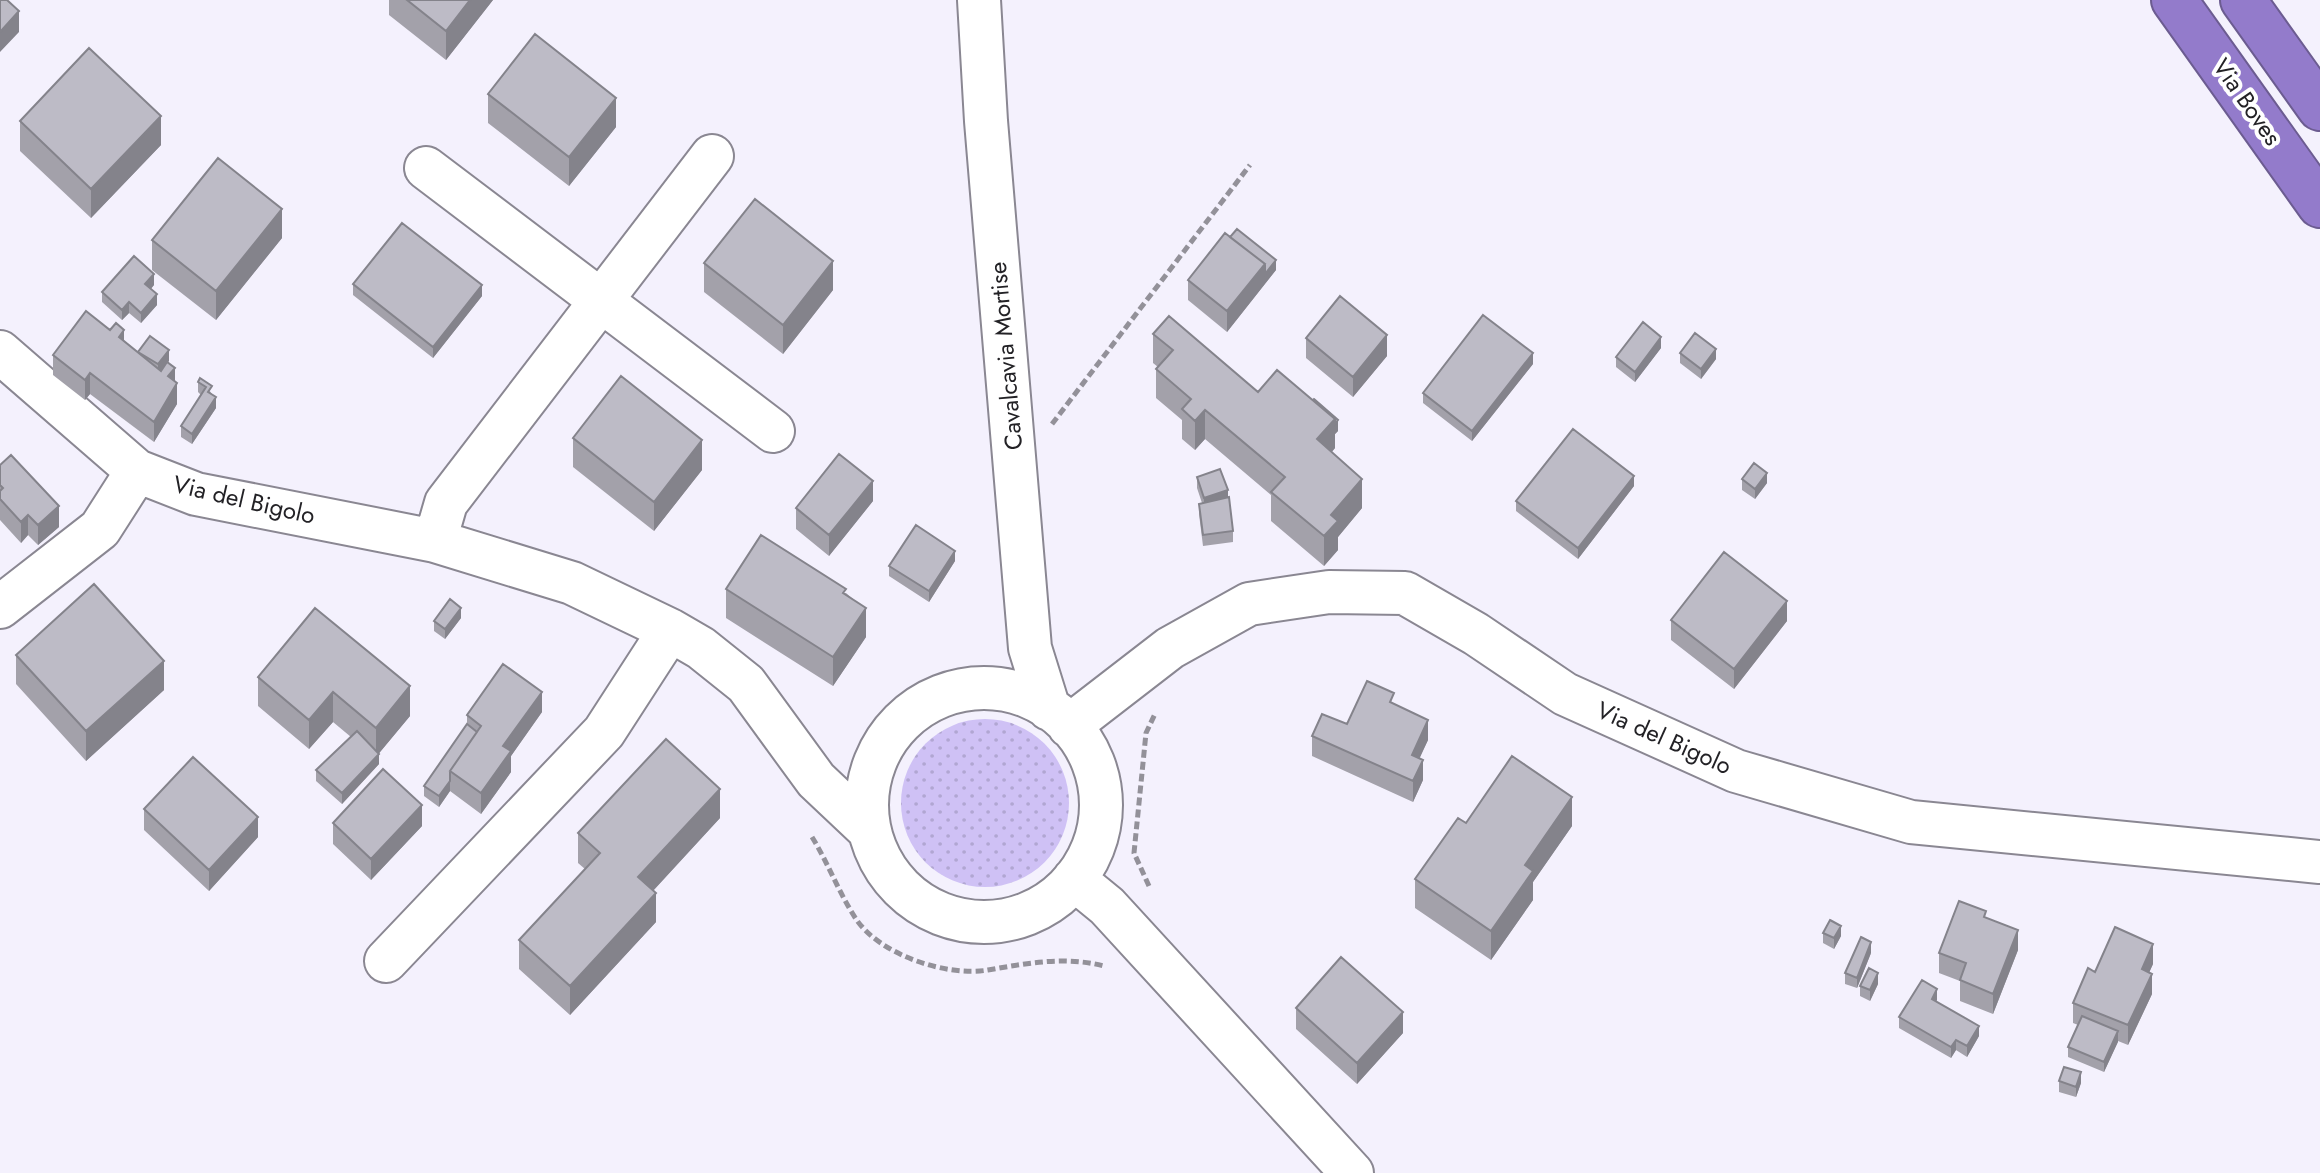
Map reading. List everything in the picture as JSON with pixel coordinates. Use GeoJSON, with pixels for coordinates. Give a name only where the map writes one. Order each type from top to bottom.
{"type":"FeatureCollection","features":[{"type":"Feature","properties":{"kind":"highway","name":"Via Boves"},"geometry":{"type":"LineString","coordinates":[[2174,0],[2320,205]]}},
{"type":"Feature","properties":{"kind":"highway"},"geometry":{"type":"LineString","coordinates":[[2243,0],[2320,108]]}},
{"type":"Feature","properties":{"kind":"street","name":"Cavalcavia Mortise"},"geometry":{"type":"LineString","coordinates":[[979,0],[1030,648],[1059,718]]}},
{"type":"Feature","properties":{"kind":"street"},"geometry":{"type":"LineString","coordinates":[[435,541],[446,503],[712,156]]}},
{"type":"Feature","properties":{"kind":"street"},"geometry":{"type":"LineString","coordinates":[[426,168],[773,431]]}},
{"type":"Feature","properties":{"kind":"street","name":"Via del Bigolo"},"geometry":{"type":"LineString","coordinates":[[0,352],[137,471],[196,494],[435,541],[572,583],[701,648],[746,684],[816,780],[869,830],[891,878],[932,910],[956,919],[983,922],[1009,920],[1056,898],[1088,860],[1101,814],[1094,767],[1059,718],[1029,698],[984,689],[938,697],[918,709],[893,732],[875,762],[868,784],[869,830]]}},
{"type":"Feature","properties":{"kind":"street"},"geometry":{"type":"LineString","coordinates":[[0,607],[100,529],[137,471]]}},
{"type":"Feature","properties":{"kind":"street","name":"Via del Bigolo"},"geometry":{"type":"LineString","coordinates":[[1059,718],[1170,648],[1249,604],[1329,592],[1405,593],[1476,634],[1565,694],[1736,771],[1765,780],[1911,822],[2320,862]]}},
{"type":"Feature","properties":{"kind":"street"},"geometry":{"type":"LineString","coordinates":[[386,961],[604,732],[670,630]]}},
{"type":"Feature","properties":{"kind":"street"},"geometry":{"type":"LineString","coordinates":[[1074,879],[1107,906],[1352,1173]]}},
{"type":"Feature","properties":{"kind":"path"},"geometry":{"type":"LineString","coordinates":[[1015,472],[1250,165]]}},
{"type":"Feature","properties":{"kind":"path"},"geometry":{"type":"LineString","coordinates":[[1151,891],[1134,853],[1146,733],[1156,713]]}},
{"type":"Feature","properties":{"kind":"path"},"geometry":{"type":"LineString","coordinates":[[831,870],[857,921],[895,952],[939,969],[983,971],[1030,962],[1081,960],[1111,968]]}},
{"type":"Feature","properties":{"kind":"shaded area"},"geometry":{"type":"Polygon","coordinates":[[[985,719],[1017,725],[1044,744],[1063,771],[1069,803],[1063,835],[1044,862],[1017,881],[985,887],[953,881],[926,862],[907,835],[901,803],[907,771],[926,744],[953,725],[985,719]]]}},
{"type":"Feature","properties":{"kind":"building"},"geometry":{"type":"Polygon","coordinates":[[[0,0],[7,0],[19,11],[0,32],[0,0]]]}},
{"type":"Feature","properties":{"kind":"building"},"geometry":{"type":"Polygon","coordinates":[[[407,0],[470,0],[446,31],[407,0]]]}},
{"type":"Feature","properties":{"kind":"building"},"geometry":{"type":"Polygon","coordinates":[[[535,34],[616,98],[569,157],[488,94],[535,34]]]}},
{"type":"Feature","properties":{"kind":"building"},"geometry":{"type":"Polygon","coordinates":[[[89,48],[161,116],[91,189],[20,121],[89,48]]]}},
{"type":"Feature","properties":{"kind":"building"},"geometry":{"type":"Polygon","coordinates":[[[218,158],[282,209],[216,291],[152,240],[218,158]]]}},
{"type":"Feature","properties":{"kind":"building"},"geometry":{"type":"Polygon","coordinates":[[[755,199],[833,261],[783,325],[704,263],[755,199]]]}},
{"type":"Feature","properties":{"kind":"building"},"geometry":{"type":"Polygon","coordinates":[[[402,223],[482,285],[433,347],[353,284],[402,223]]]}},
{"type":"Feature","properties":{"kind":"building"},"geometry":{"type":"Polygon","coordinates":[[[1237,229],[1276,260],[1265,274],[1265,264],[1230,237],[1237,229]]]}},
{"type":"Feature","properties":{"kind":"building"},"geometry":{"type":"Polygon","coordinates":[[[1225,233],[1265,264],[1227,311],[1188,280],[1225,233]]]}},
{"type":"Feature","properties":{"kind":"building"},"geometry":{"type":"Polygon","coordinates":[[[134,256],[154,274],[145,284],[157,294],[141,313],[129,302],[122,310],[102,292],[134,256]]]}},
{"type":"Feature","properties":{"kind":"building"},"geometry":{"type":"Polygon","coordinates":[[[1340,296],[1387,335],[1353,377],[1306,338],[1340,296]]]}},
{"type":"Feature","properties":{"kind":"building"},"geometry":{"type":"Polygon","coordinates":[[[86,311],[110,330],[116,323],[124,330],[119,337],[161,371],[167,362],[175,368],[168,376],[177,383],[154,422],[90,373],[85,380],[53,355],[86,311]]]}},
{"type":"Feature","properties":{"kind":"building"},"geometry":{"type":"Polygon","coordinates":[[[1483,315],[1533,353],[1472,431],[1423,393],[1483,315]]]}},
{"type":"Feature","properties":{"kind":"building"},"geometry":{"type":"Polygon","coordinates":[[[1169,316],[1258,392],[1277,370],[1335,419],[1317,439],[1362,479],[1331,515],[1338,521],[1324,536],[1271,492],[1285,477],[1205,410],[1195,421],[1182,409],[1191,399],[1156,369],[1173,350],[1153,334],[1169,316]]]}},
{"type":"Feature","properties":{"kind":"building"},"geometry":{"type":"Polygon","coordinates":[[[1643,322],[1661,337],[1635,372],[1616,357],[1643,322]]]}},
{"type":"Feature","properties":{"kind":"building"},"geometry":{"type":"Polygon","coordinates":[[[1695,333],[1716,349],[1701,369],[1680,353],[1695,333]]]}},
{"type":"Feature","properties":{"kind":"building"},"geometry":{"type":"Polygon","coordinates":[[[150,336],[169,350],[158,364],[138,352],[150,336]]]}},
{"type":"Feature","properties":{"kind":"building"},"geometry":{"type":"Polygon","coordinates":[[[621,376],[702,440],[654,502],[573,438],[621,376]]]}},
{"type":"Feature","properties":{"kind":"building"},"geometry":{"type":"Polygon","coordinates":[[[200,378],[212,386],[208,392],[216,397],[192,434],[181,426],[206,387],[198,382],[200,378]]]}},
{"type":"Feature","properties":{"kind":"building"},"geometry":{"type":"Polygon","coordinates":[[[1314,399],[1338,420],[1335,424],[1335,419],[1314,399]]]}},
{"type":"Feature","properties":{"kind":"building"},"geometry":{"type":"Polygon","coordinates":[[[1573,429],[1634,476],[1578,548],[1516,501],[1573,429]]]}},
{"type":"Feature","properties":{"kind":"building"},"geometry":{"type":"Polygon","coordinates":[[[839,454],[873,481],[829,535],[796,508],[839,454]]]}},
{"type":"Feature","properties":{"kind":"building"},"geometry":{"type":"Polygon","coordinates":[[[11,455],[59,506],[38,525],[28,515],[21,522],[0,499],[3,488],[0,485],[0,465],[11,455]]]}},
{"type":"Feature","properties":{"kind":"building"},"geometry":{"type":"Polygon","coordinates":[[[1754,463],[1767,473],[1755,489],[1742,479],[1754,463]]]}},
{"type":"Feature","properties":{"kind":"building"},"geometry":{"type":"Polygon","coordinates":[[[1220,469],[1228,490],[1204,498],[1197,477],[1220,469]]]}},
{"type":"Feature","properties":{"kind":"building"},"geometry":{"type":"Polygon","coordinates":[[[1229,497],[1233,531],[1203,535],[1199,504],[1229,497]]]}},
{"type":"Feature","properties":{"kind":"building"},"geometry":{"type":"Polygon","coordinates":[[[916,525],[955,551],[929,591],[889,566],[916,525]]]}},
{"type":"Feature","properties":{"kind":"building"},"geometry":{"type":"Polygon","coordinates":[[[761,535],[846,589],[843,593],[866,608],[833,657],[726,589],[761,535]]]}},
{"type":"Feature","properties":{"kind":"building"},"geometry":{"type":"Polygon","coordinates":[[[1724,552],[1787,601],[1734,669],[1671,620],[1724,552]]]}},
{"type":"Feature","properties":{"kind":"building"},"geometry":{"type":"Polygon","coordinates":[[[94,584],[164,661],[86,731],[16,655],[94,584]]]}},
{"type":"Feature","properties":{"kind":"building"},"geometry":{"type":"Polygon","coordinates":[[[450,599],[461,608],[445,629],[434,621],[450,599]]]}},
{"type":"Feature","properties":{"kind":"building"},"geometry":{"type":"Polygon","coordinates":[[[315,608],[410,686],[376,728],[333,692],[309,720],[258,677],[315,608]]]}},
{"type":"Feature","properties":{"kind":"building"},"geometry":{"type":"Polygon","coordinates":[[[503,664],[542,692],[503,746],[511,751],[481,793],[450,771],[481,726],[467,715],[503,664]]]}},
{"type":"Feature","properties":{"kind":"building"},"geometry":{"type":"Polygon","coordinates":[[[1367,681],[1394,693],[1390,702],[1428,720],[1412,755],[1423,760],[1413,781],[1312,736],[1322,714],[1347,724],[1367,681]]]}},
{"type":"Feature","properties":{"kind":"building"},"geometry":{"type":"Polygon","coordinates":[[[467,724],[477,732],[450,771],[450,781],[439,796],[424,786],[467,724]]]}},
{"type":"Feature","properties":{"kind":"building"},"geometry":{"type":"Polygon","coordinates":[[[357,731],[379,754],[342,793],[316,770],[357,731]]]}},
{"type":"Feature","properties":{"kind":"building"},"geometry":{"type":"Polygon","coordinates":[[[666,739],[720,789],[638,877],[656,893],[570,986],[519,940],[600,853],[578,833],[666,739]]]}},
{"type":"Feature","properties":{"kind":"building"},"geometry":{"type":"Polygon","coordinates":[[[1512,756],[1572,797],[1525,865],[1533,871],[1491,931],[1415,879],[1458,818],[1466,823],[1512,756]]]}},
{"type":"Feature","properties":{"kind":"building"},"geometry":{"type":"Polygon","coordinates":[[[193,757],[258,817],[209,870],[144,809],[193,757]]]}},
{"type":"Feature","properties":{"kind":"building"},"geometry":{"type":"Polygon","coordinates":[[[383,769],[422,805],[371,859],[333,823],[383,769]]]}},
{"type":"Feature","properties":{"kind":"building"},"geometry":{"type":"Polygon","coordinates":[[[1959,901],[1986,911],[1984,917],[2018,930],[1993,994],[1960,980],[1966,963],[1939,953],[1959,901]]]}},
{"type":"Feature","properties":{"kind":"building"},"geometry":{"type":"Polygon","coordinates":[[[1830,920],[1841,926],[1834,938],[1823,933],[1830,920]]]}},
{"type":"Feature","properties":{"kind":"building"},"geometry":{"type":"Polygon","coordinates":[[[2115,927],[2153,944],[2142,969],[2152,974],[2128,1025],[2073,1003],[2088,968],[2095,972],[2115,927]]]}},
{"type":"Feature","properties":{"kind":"building"},"geometry":{"type":"Polygon","coordinates":[[[1861,937],[1871,942],[1857,978],[1845,973],[1861,937]]]}},
{"type":"Feature","properties":{"kind":"building"},"geometry":{"type":"Polygon","coordinates":[[[1341,957],[1403,1012],[1357,1063],[1296,1008],[1341,957]]]}},
{"type":"Feature","properties":{"kind":"building"},"geometry":{"type":"Polygon","coordinates":[[[1869,968],[1878,973],[1870,990],[1860,986],[1869,968]]]}},
{"type":"Feature","properties":{"kind":"building"},"geometry":{"type":"Polygon","coordinates":[[[1922,980],[1937,989],[1932,999],[1979,1026],[1967,1046],[1956,1040],[1951,1047],[1899,1017],[1922,980]]]}},
{"type":"Feature","properties":{"kind":"building"},"geometry":{"type":"Polygon","coordinates":[[[2082,1016],[2118,1031],[2104,1062],[2068,1047],[2082,1016]]]}},
{"type":"Feature","properties":{"kind":"building"},"geometry":{"type":"Polygon","coordinates":[[[2064,1067],[2081,1072],[2076,1087],[2059,1081],[2064,1067]]]}}]}
